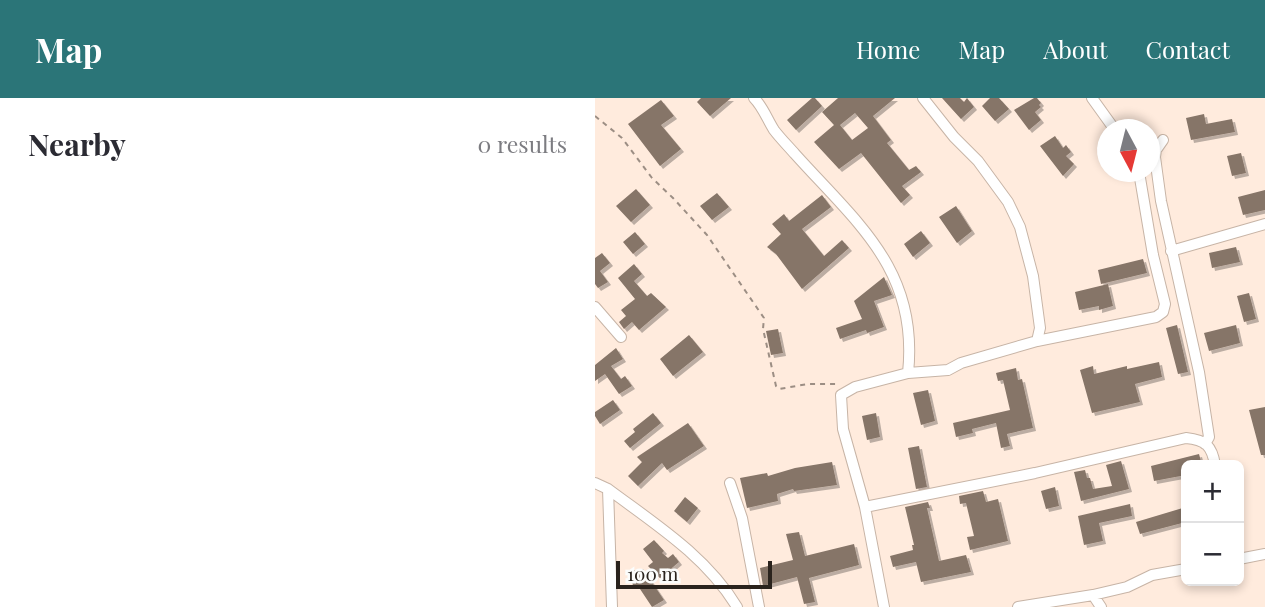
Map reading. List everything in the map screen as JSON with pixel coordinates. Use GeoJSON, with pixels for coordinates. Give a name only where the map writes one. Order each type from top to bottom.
{"type":"FeatureCollection","features":[{"type":"Feature","properties":{"kind":"street"},"geometry":{"type":"LineString","coordinates":[[754,98],[774,130],[879,248],[900,290],[906,310],[910,354],[908,373]]}},
{"type":"Feature","properties":{"kind":"street"},"geometry":{"type":"LineString","coordinates":[[923,98],[978,162],[1008,202],[1020,227],[1033,276],[1039,328],[1037,341]]}},
{"type":"Feature","properties":{"kind":"street"},"geometry":{"type":"LineString","coordinates":[[1092,98],[1107,119]]}},
{"type":"Feature","properties":{"kind":"street"},"geometry":{"type":"LineString","coordinates":[[1163,140],[1156,150],[1155,158],[1171,251],[1207,416],[1209,437],[1206,444]]}},
{"type":"Feature","properties":{"kind":"street"},"geometry":{"type":"LineString","coordinates":[[884,607],[865,507],[843,429],[841,395],[846,391],[908,373],[948,370],[961,363],[1037,341],[1156,317],[1163,312],[1165,304],[1153,255],[1141,182]]}},
{"type":"Feature","properties":{"kind":"street"},"geometry":{"type":"LineString","coordinates":[[1171,251],[1265,224]]}},
{"type":"Feature","properties":{"kind":"street"},"geometry":{"type":"LineString","coordinates":[[595,307],[621,337]]}},
{"type":"Feature","properties":{"kind":"street"},"geometry":{"type":"LineString","coordinates":[[865,507],[1035,473],[1186,438],[1200,439],[1213,453],[1214,460]]}},
{"type":"Feature","properties":{"kind":"street"},"geometry":{"type":"LineString","coordinates":[[595,483],[608,489],[693,554],[711,571],[735,603],[756,594]]}},
{"type":"Feature","properties":{"kind":"street"},"geometry":{"type":"LineString","coordinates":[[730,483],[742,518],[759,607]]}},
{"type":"Feature","properties":{"kind":"street"},"geometry":{"type":"LineString","coordinates":[[608,489],[612,607]]}},
{"type":"Feature","properties":{"kind":"street"},"geometry":{"type":"LineString","coordinates":[[1244,558],[1265,554]]}},
{"type":"Feature","properties":{"kind":"street"},"geometry":{"type":"LineString","coordinates":[[1018,607],[1093,595],[1127,587],[1152,575],[1181,570]]}},
{"type":"Feature","properties":{"kind":"street"},"geometry":{"type":"LineString","coordinates":[[1093,595],[1101,607]]}},
{"type":"Feature","properties":{"kind":"path"},"geometry":{"type":"LineString","coordinates":[[595,116],[622,138],[647,172],[706,235],[764,318],[763,329],[776,386],[779,389],[807,384],[837,384],[846,391]]}},
{"type":"Feature","properties":{"kind":"building"},"geometry":{"type":"Polygon","coordinates":[[[701,98],[731,98],[710,116],[697,102],[701,98]]]}},
{"type":"Feature","properties":{"kind":"building"},"geometry":{"type":"Polygon","coordinates":[[[812,98],[822,106],[796,130],[787,120],[812,98]]]}},
{"type":"Feature","properties":{"kind":"building"},"geometry":{"type":"Polygon","coordinates":[[[838,98],[895,98],[873,116],[891,140],[887,143],[909,170],[916,166],[921,172],[902,186],[910,195],[901,203],[861,153],[839,169],[814,142],[834,125],[822,112],[838,98]],[[855,113],[840,125],[852,140],[868,128],[855,113]]]}},
{"type":"Feature","properties":{"kind":"building"},"geometry":{"type":"Polygon","coordinates":[[[942,98],[960,98],[964,102],[967,98],[974,107],[961,119],[942,98]]]}},
{"type":"Feature","properties":{"kind":"building"},"geometry":{"type":"Polygon","coordinates":[[[990,98],[999,98],[1009,109],[995,121],[982,106],[990,98]]]}},
{"type":"Feature","properties":{"kind":"building"},"geometry":{"type":"Polygon","coordinates":[[[1034,98],[1041,103],[1041,107],[1035,112],[1041,120],[1029,130],[1014,110],[1034,98]]]}},
{"type":"Feature","properties":{"kind":"building"},"geometry":{"type":"Polygon","coordinates":[[[661,100],[674,116],[661,125],[681,149],[660,166],[628,124],[661,100]]]}},
{"type":"Feature","properties":{"kind":"building"},"geometry":{"type":"Polygon","coordinates":[[[1204,114],[1206,124],[1232,119],[1235,132],[1191,140],[1186,118],[1204,114]]]}},
{"type":"Feature","properties":{"kind":"building"},"geometry":{"type":"Polygon","coordinates":[[[1055,136],[1063,148],[1066,145],[1071,152],[1066,156],[1074,164],[1063,176],[1040,146],[1055,136]]]}},
{"type":"Feature","properties":{"kind":"building"},"geometry":{"type":"Polygon","coordinates":[[[1241,153],[1246,173],[1232,176],[1227,156],[1241,153]]]}},
{"type":"Feature","properties":{"kind":"building"},"geometry":{"type":"Polygon","coordinates":[[[636,189],[650,205],[631,222],[616,206],[636,189]]]}},
{"type":"Feature","properties":{"kind":"building"},"geometry":{"type":"Polygon","coordinates":[[[1265,190],[1265,210],[1243,215],[1238,197],[1265,190]]]}},
{"type":"Feature","properties":{"kind":"building"},"geometry":{"type":"Polygon","coordinates":[[[717,193],[729,207],[712,220],[700,206],[717,193]]]}},
{"type":"Feature","properties":{"kind":"building"},"geometry":{"type":"Polygon","coordinates":[[[822,195],[831,207],[802,229],[824,256],[842,240],[849,248],[802,289],[776,254],[767,247],[781,234],[772,224],[784,214],[789,221],[822,195]]]}},
{"type":"Feature","properties":{"kind":"building"},"geometry":{"type":"Polygon","coordinates":[[[956,206],[972,231],[957,243],[939,217],[956,206]]]}},
{"type":"Feature","properties":{"kind":"building"},"geometry":{"type":"Polygon","coordinates":[[[921,231],[930,243],[913,257],[904,244],[921,231]]]}},
{"type":"Feature","properties":{"kind":"building"},"geometry":{"type":"Polygon","coordinates":[[[635,232],[645,244],[633,254],[623,242],[635,232]]]}},
{"type":"Feature","properties":{"kind":"building"},"geometry":{"type":"Polygon","coordinates":[[[1236,247],[1240,262],[1212,268],[1209,253],[1236,247]]]}},
{"type":"Feature","properties":{"kind":"building"},"geometry":{"type":"Polygon","coordinates":[[[602,253],[610,263],[600,271],[608,282],[598,288],[595,284],[595,258],[602,253]]]}},
{"type":"Feature","properties":{"kind":"building"},"geometry":{"type":"Polygon","coordinates":[[[1143,259],[1147,273],[1101,284],[1098,270],[1143,259]]]}},
{"type":"Feature","properties":{"kind":"building"},"geometry":{"type":"Polygon","coordinates":[[[634,264],[642,274],[634,281],[647,296],[651,293],[666,307],[639,330],[632,322],[624,329],[619,322],[626,316],[621,310],[635,299],[618,278],[634,264]]]}},
{"type":"Feature","properties":{"kind":"building"},"geometry":{"type":"Polygon","coordinates":[[[884,277],[892,295],[874,301],[884,327],[840,339],[836,328],[862,319],[854,301],[884,277]]]}},
{"type":"Feature","properties":{"kind":"building"},"geometry":{"type":"Polygon","coordinates":[[[1108,284],[1113,306],[1099,310],[1099,306],[1079,310],[1075,292],[1108,284]]]}},
{"type":"Feature","properties":{"kind":"building"},"geometry":{"type":"Polygon","coordinates":[[[1249,293],[1256,319],[1244,322],[1237,296],[1249,293]]]}},
{"type":"Feature","properties":{"kind":"building"},"geometry":{"type":"Polygon","coordinates":[[[1177,325],[1188,372],[1178,374],[1166,328],[1177,325]]]}},
{"type":"Feature","properties":{"kind":"building"},"geometry":{"type":"Polygon","coordinates":[[[1236,325],[1240,343],[1209,351],[1204,333],[1236,325]]]}},
{"type":"Feature","properties":{"kind":"building"},"geometry":{"type":"Polygon","coordinates":[[[778,329],[783,353],[771,355],[766,331],[778,329]]]}},
{"type":"Feature","properties":{"kind":"building"},"geometry":{"type":"Polygon","coordinates":[[[689,335],[703,352],[673,376],[660,359],[689,335]]]}},
{"type":"Feature","properties":{"kind":"building"},"geometry":{"type":"Polygon","coordinates":[[[616,348],[623,359],[611,366],[621,379],[625,376],[632,386],[619,394],[605,374],[595,381],[595,365],[616,348]]]}},
{"type":"Feature","properties":{"kind":"building"},"geometry":{"type":"Polygon","coordinates":[[[1159,362],[1162,377],[1135,384],[1140,402],[1092,413],[1080,370],[1093,366],[1094,374],[1159,362]]]}},
{"type":"Feature","properties":{"kind":"building"},"geometry":{"type":"Polygon","coordinates":[[[1016,368],[1018,380],[1022,379],[1033,428],[1007,434],[1010,446],[1001,448],[996,423],[972,429],[973,433],[956,437],[953,423],[1010,410],[1003,380],[998,381],[996,373],[1016,368]]]}},
{"type":"Feature","properties":{"kind":"building"},"geometry":{"type":"Polygon","coordinates":[[[928,390],[935,421],[921,425],[913,393],[928,390]]]}},
{"type":"Feature","properties":{"kind":"building"},"geometry":{"type":"Polygon","coordinates":[[[613,400],[620,410],[600,424],[595,412],[613,400]]]}},
{"type":"Feature","properties":{"kind":"building"},"geometry":{"type":"Polygon","coordinates":[[[1265,407],[1265,455],[1261,455],[1249,410],[1265,407]]]}},
{"type":"Feature","properties":{"kind":"building"},"geometry":{"type":"Polygon","coordinates":[[[653,413],[661,423],[630,448],[624,441],[635,432],[633,429],[653,413]]]}},
{"type":"Feature","properties":{"kind":"building"},"geometry":{"type":"Polygon","coordinates":[[[876,413],[880,437],[867,440],[862,416],[876,413]]]}},
{"type":"Feature","properties":{"kind":"building"},"geometry":{"type":"Polygon","coordinates":[[[688,423],[704,446],[667,470],[662,463],[638,486],[628,476],[642,462],[637,457],[688,423]]]}},
{"type":"Feature","properties":{"kind":"building"},"geometry":{"type":"Polygon","coordinates":[[[919,446],[927,487],[916,489],[908,448],[919,446]]]}},
{"type":"Feature","properties":{"kind":"building"},"geometry":{"type":"Polygon","coordinates":[[[1199,454],[1201,460],[1181,460],[1181,476],[1154,481],[1151,466],[1199,454]]]}},
{"type":"Feature","properties":{"kind":"building"},"geometry":{"type":"Polygon","coordinates":[[[1121,461],[1129,489],[1081,501],[1074,472],[1085,470],[1093,489],[1112,486],[1106,465],[1121,461]]]}},
{"type":"Feature","properties":{"kind":"building"},"geometry":{"type":"Polygon","coordinates":[[[832,462],[837,485],[793,489],[777,494],[778,501],[747,508],[740,478],[767,473],[768,476],[832,462]]]}},
{"type":"Feature","properties":{"kind":"building"},"geometry":{"type":"Polygon","coordinates":[[[1055,487],[1059,506],[1046,509],[1041,491],[1055,487]]]}},
{"type":"Feature","properties":{"kind":"building"},"geometry":{"type":"Polygon","coordinates":[[[983,491],[986,502],[998,499],[1008,541],[970,550],[967,537],[974,536],[966,503],[960,504],[959,496],[983,491]]]}},
{"type":"Feature","properties":{"kind":"building"},"geometry":{"type":"Polygon","coordinates":[[[685,497],[698,508],[687,522],[674,511],[685,497]]]}},
{"type":"Feature","properties":{"kind":"building"},"geometry":{"type":"Polygon","coordinates":[[[928,502],[939,561],[966,555],[971,572],[921,582],[916,562],[893,567],[890,556],[913,550],[914,545],[905,507],[928,502]]]}},
{"type":"Feature","properties":{"kind":"building"},"geometry":{"type":"Polygon","coordinates":[[[1130,504],[1132,516],[1099,523],[1103,541],[1084,545],[1078,516],[1130,504]]]}},
{"type":"Feature","properties":{"kind":"building"},"geometry":{"type":"Polygon","coordinates":[[[1181,508],[1181,523],[1140,534],[1136,522],[1181,508]]]}},
{"type":"Feature","properties":{"kind":"building"},"geometry":{"type":"Polygon","coordinates":[[[799,532],[805,556],[854,544],[859,565],[809,578],[815,602],[804,604],[797,577],[763,586],[760,568],[793,560],[786,534],[799,532]]]}},
{"type":"Feature","properties":{"kind":"building"},"geometry":{"type":"Polygon","coordinates":[[[654,540],[664,551],[662,553],[668,558],[673,554],[679,562],[660,578],[648,566],[653,562],[643,549],[654,540]]]}},
{"type":"Feature","properties":{"kind":"building"},"geometry":{"type":"Polygon","coordinates":[[[643,569],[664,600],[652,607],[638,586],[633,586],[630,571],[643,569]]]}}]}
